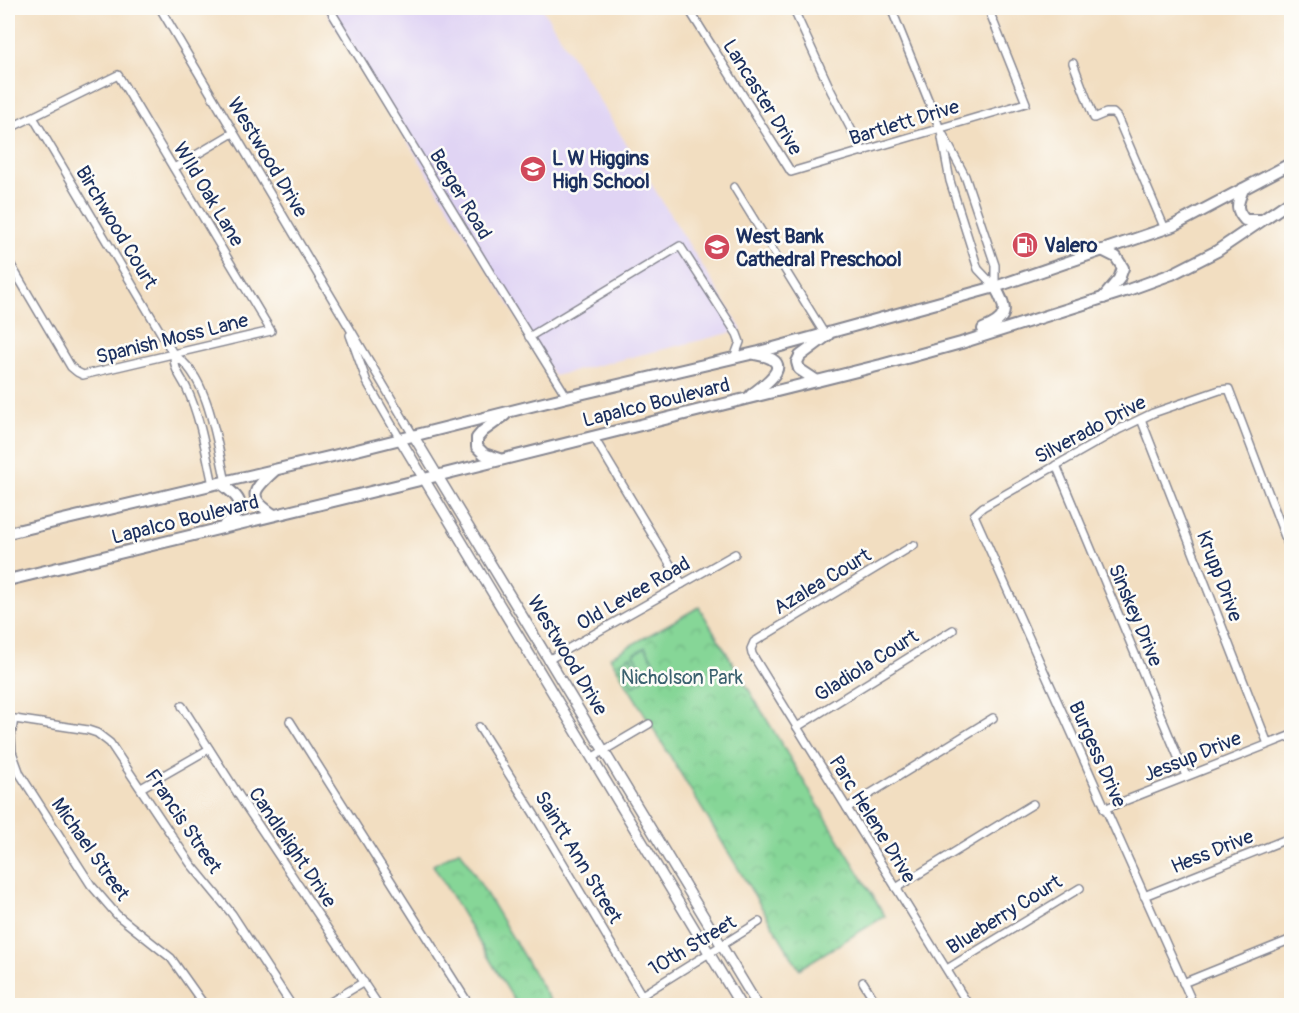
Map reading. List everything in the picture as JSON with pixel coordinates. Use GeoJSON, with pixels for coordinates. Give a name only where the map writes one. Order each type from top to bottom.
{"type":"FeatureCollection","features":[{"type":"Feature","properties":{"kind":"main road","name":"Lapalco Boulevard"},"geometry":{"type":"LineString","coordinates":[[8,533],[751,354],[994,287],[1165,229],[1292,162]]}},
{"type":"Feature","properties":{"kind":"main road"},"geometry":{"type":"LineString","coordinates":[[1244,189],[1238,204],[1238,213],[1245,220],[1263,219]]}},
{"type":"Feature","properties":{"kind":"main road","name":"Lapalco Boulevard"},"geometry":{"type":"LineString","coordinates":[[8,580],[746,399],[961,343],[1172,274],[1217,250],[1292,200]]}},
{"type":"Feature","properties":{"kind":"main road"},"geometry":{"type":"LineString","coordinates":[[1102,250],[1116,257],[1123,268],[1119,279],[1102,298]]}},
{"type":"Feature","properties":{"kind":"main road"},"geometry":{"type":"LineString","coordinates":[[932,350],[998,322],[1005,307],[994,287]]}},
{"type":"Feature","properties":{"kind":"main road"},"geometry":{"type":"LineString","coordinates":[[817,381],[799,369],[797,362],[800,356],[828,332]]}},
{"type":"Feature","properties":{"kind":"main road"},"geometry":{"type":"LineString","coordinates":[[746,399],[773,378],[777,372],[774,360],[768,356],[751,354]]}},
{"type":"Feature","properties":{"kind":"main road"},"geometry":{"type":"LineString","coordinates":[[500,459],[484,454],[477,447],[477,438],[511,411]]}},
{"type":"Feature","properties":{"kind":"main road"},"geometry":{"type":"LineString","coordinates":[[274,470],[256,487],[255,498],[260,506],[274,515]]}},
{"type":"Feature","properties":{"kind":"main road"},"geometry":{"type":"LineString","coordinates":[[219,528],[234,518],[239,511],[240,504],[236,495],[220,483]]}},
{"type":"Feature","properties":{"kind":"street","name":"Westwood Drive"},"geometry":{"type":"LineString","coordinates":[[160,8],[413,435],[758,1005]]}},
{"type":"Feature","properties":{"kind":"street","name":"Berger Road"},"geometry":{"type":"LineString","coordinates":[[329,8],[567,397]]}},
{"type":"Feature","properties":{"kind":"street","name":"Lancaster Drive"},"geometry":{"type":"LineString","coordinates":[[688,8],[791,172]]}},
{"type":"Feature","properties":{"kind":"street"},"geometry":{"type":"LineString","coordinates":[[793,8],[831,91],[863,152]]}},
{"type":"Feature","properties":{"kind":"street"},"geometry":{"type":"LineString","coordinates":[[891,8],[940,129],[965,176],[994,266],[994,287]]}},
{"type":"Feature","properties":{"kind":"street","name":"Bartlett Drive"},"geometry":{"type":"LineString","coordinates":[[791,172],[1026,103],[988,8]]}},
{"type":"Feature","properties":{"kind":"street"},"geometry":{"type":"LineString","coordinates":[[1073,63],[1094,118],[1106,113],[1113,113],[1117,117],[1165,229]]}},
{"type":"Feature","properties":{"kind":"street","name":"WIld Oak Lane"},"geometry":{"type":"LineString","coordinates":[[33,117],[118,75],[271,331]]}},
{"type":"Feature","properties":{"kind":"street"},"geometry":{"type":"LineString","coordinates":[[8,129],[33,117]]}},
{"type":"Feature","properties":{"kind":"street","name":"Birchwood Court"},"geometry":{"type":"LineString","coordinates":[[33,117],[174,355]]}},
{"type":"Feature","properties":{"kind":"street"},"geometry":{"type":"LineString","coordinates":[[940,129],[950,181],[978,269],[994,287]]}},
{"type":"Feature","properties":{"kind":"street"},"geometry":{"type":"LineString","coordinates":[[174,168],[233,133]]}},
{"type":"Feature","properties":{"kind":"street"},"geometry":{"type":"LineString","coordinates":[[734,187],[828,332]]}},
{"type":"Feature","properties":{"kind":"street"},"geometry":{"type":"LineString","coordinates":[[529,337],[680,246],[737,334],[740,342],[734,358]]}},
{"type":"Feature","properties":{"kind":"street","name":"Spanish Moss Lane"},"geometry":{"type":"LineString","coordinates":[[8,264],[71,367],[80,374],[91,375],[271,331]]}},
{"type":"Feature","properties":{"kind":"street","name":"Westwood Drive"},"geometry":{"type":"LineString","coordinates":[[347,324],[367,382],[741,1005]]}},
{"type":"Feature","properties":{"kind":"street"},"geometry":{"type":"LineString","coordinates":[[174,355],[186,363],[201,389],[220,483]]}},
{"type":"Feature","properties":{"kind":"street"},"geometry":{"type":"LineString","coordinates":[[174,355],[175,367],[194,406],[220,483]]}},
{"type":"Feature","properties":{"kind":"street","name":"Silverado Drive"},"geometry":{"type":"LineString","coordinates":[[974,514],[1056,465],[1141,419],[1174,405],[1229,389],[1292,555]]}},
{"type":"Feature","properties":{"kind":"street","name":"Krupp Drive"},"geometry":{"type":"LineString","coordinates":[[1141,419],[1268,744]]}},
{"type":"Feature","properties":{"kind":"street"},"geometry":{"type":"LineString","coordinates":[[593,436],[682,584]]}},
{"type":"Feature","properties":{"kind":"street","name":"Sinskey Drive"},"geometry":{"type":"LineString","coordinates":[[1056,465],[1186,776]]}},
{"type":"Feature","properties":{"kind":"street","name":"Burgess Drive"},"geometry":{"type":"LineString","coordinates":[[974,514],[1104,809],[1194,1005]]}},
{"type":"Feature","properties":{"kind":"street","name":"Azalea Court"},"geometry":{"type":"LineString","coordinates":[[751,649],[754,642],[914,545]]}},
{"type":"Feature","properties":{"kind":"street","name":"Old Levee Road"},"geometry":{"type":"LineString","coordinates":[[548,660],[735,554]]}},
{"type":"Feature","properties":{"kind":"street","name":"Gladiola Court"},"geometry":{"type":"LineString","coordinates":[[797,727],[953,630]]}},
{"type":"Feature","properties":{"kind":"street","name":"Parc Helene Drive"},"geometry":{"type":"LineString","coordinates":[[751,649],[969,1005]]}},
{"type":"Feature","properties":{"kind":"street","name":"Candlelight Drive"},"geometry":{"type":"LineString","coordinates":[[182,706],[379,1005]]}},
{"type":"Feature","properties":{"kind":"street","name":"Francis Street"},"geometry":{"type":"LineString","coordinates":[[11,718],[97,733],[110,743],[194,869],[232,914],[292,1005]]}},
{"type":"Feature","properties":{"kind":"street","name":"Michael Street"},"geometry":{"type":"LineString","coordinates":[[11,718],[12,752],[20,774],[91,885],[117,915],[171,958],[205,1005]]}},
{"type":"Feature","properties":{"kind":"street"},"geometry":{"type":"LineString","coordinates":[[847,808],[993,718]]}},
{"type":"Feature","properties":{"kind":"street"},"geometry":{"type":"LineString","coordinates":[[290,721],[470,1005]]}},
{"type":"Feature","properties":{"kind":"street"},"geometry":{"type":"LineString","coordinates":[[593,757],[649,724]]}},
{"type":"Feature","properties":{"kind":"street","name":"Saintt Ann Street"},"geometry":{"type":"LineString","coordinates":[[479,727],[534,814],[648,1005]]}},
{"type":"Feature","properties":{"kind":"street","name":"Jessup Drive"},"geometry":{"type":"LineString","coordinates":[[1104,809],[1292,735]]}},
{"type":"Feature","properties":{"kind":"street"},"geometry":{"type":"LineString","coordinates":[[141,788],[209,749]]}},
{"type":"Feature","properties":{"kind":"street"},"geometry":{"type":"LineString","coordinates":[[896,888],[1033,804]]}},
{"type":"Feature","properties":{"kind":"street","name":"Hess Drive"},"geometry":{"type":"LineString","coordinates":[[1144,896],[1292,837]]}},
{"type":"Feature","properties":{"kind":"street","name":"Blueberry Court"},"geometry":{"type":"LineString","coordinates":[[947,969],[1080,888]]}},
{"type":"Feature","properties":{"kind":"street","name":"10th Street"},"geometry":{"type":"LineString","coordinates":[[642,995],[759,922]]}},
{"type":"Feature","properties":{"kind":"street"},"geometry":{"type":"LineString","coordinates":[[1183,983],[1292,939]]}},
{"type":"Feature","properties":{"kind":"street"},"geometry":{"type":"LineString","coordinates":[[324,1005],[364,982]]}},
{"type":"Feature","properties":{"kind":"street"},"geometry":{"type":"LineString","coordinates":[[863,982],[878,1005]]}},
{"type":"Feature","properties":{"kind":"shaded area","name":"L W Higgins High School"},"geometry":{"type":"Polygon","coordinates":[[[324,8],[542,8],[742,330],[554,376],[324,8]]]}},
{"type":"Feature","properties":{"kind":"green space","name":"Nicholson Park"},"geometry":{"type":"Polygon","coordinates":[[[699,607],[885,916],[799,969],[610,657],[699,607]]]}},
{"type":"Feature","properties":{"kind":"green space"},"geometry":{"type":"Polygon","coordinates":[[[645,647],[659,670],[648,677],[634,654],[645,647]]]}},
{"type":"Feature","properties":{"kind":"green space"},"geometry":{"type":"Polygon","coordinates":[[[630,656],[644,679],[633,686],[619,663],[630,656]]]}},
{"type":"Feature","properties":{"kind":"green space"},"geometry":{"type":"Polygon","coordinates":[[[460,850],[553,1005],[517,1005],[433,865],[460,850]]]}},
{"type":"Feature","properties":{"kind":"place","name":"L W Higgins High School"},"geometry":{"type":"Point","coordinates":[533,169]}},
{"type":"Feature","properties":{"kind":"place","name":"Valero"},"geometry":{"type":"Point","coordinates":[1025,245]}},
{"type":"Feature","properties":{"kind":"place","name":"West Bank Cathedral Preschool"},"geometry":{"type":"Point","coordinates":[717,247]}}]}
